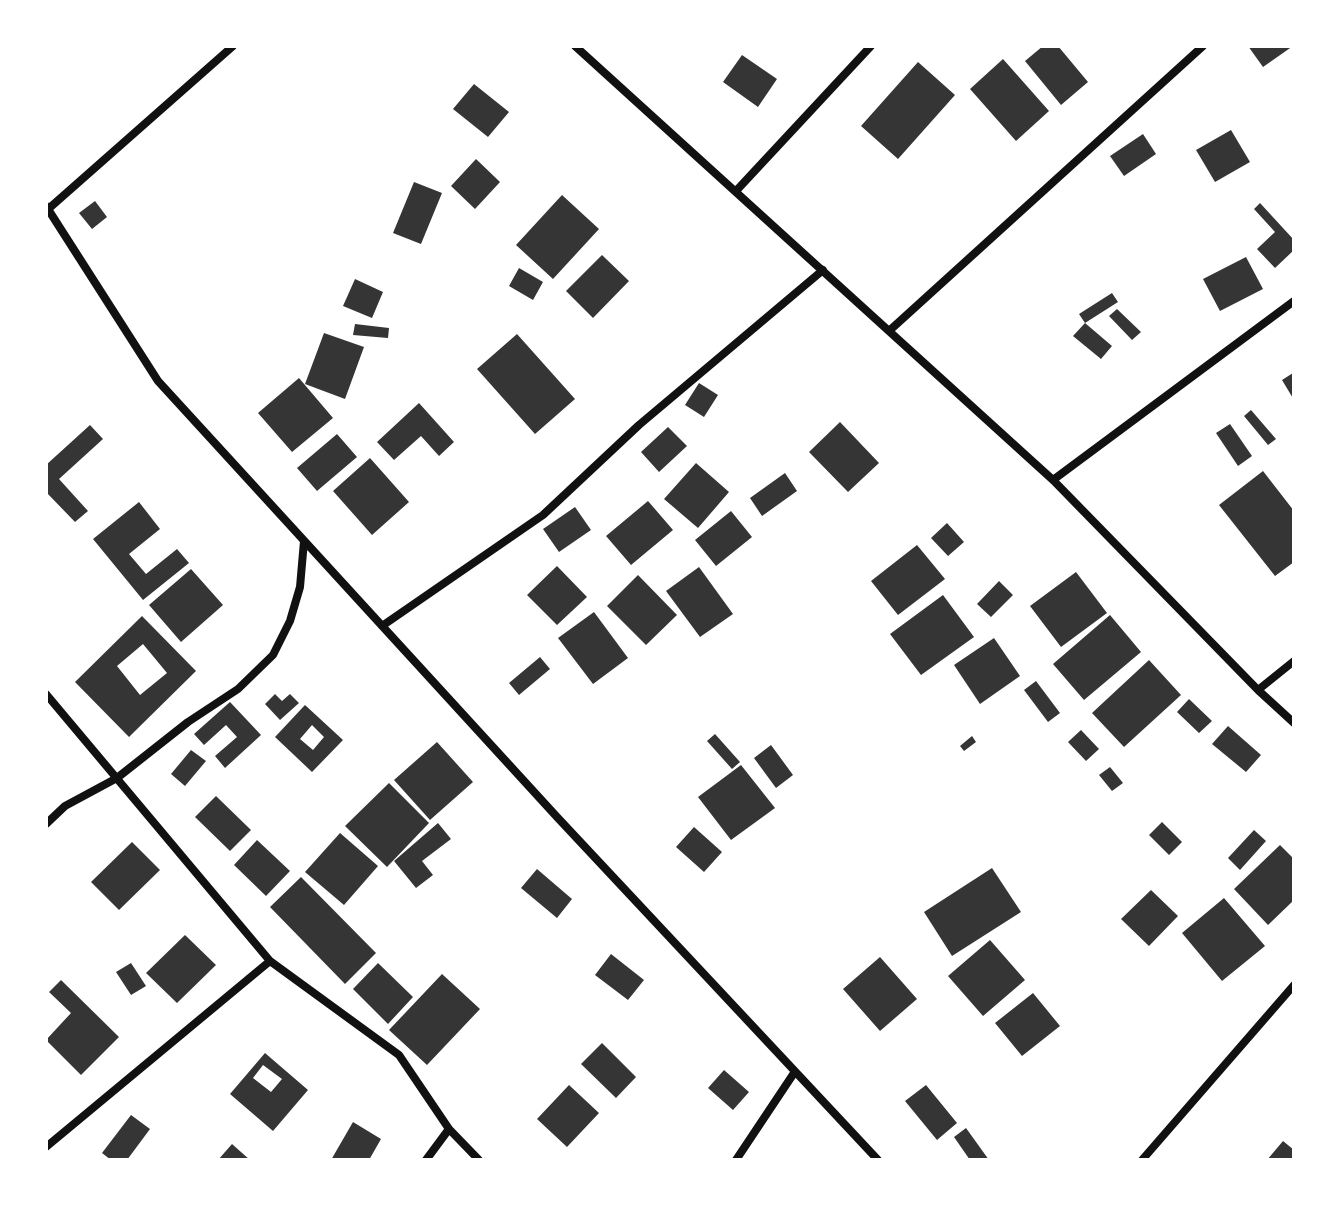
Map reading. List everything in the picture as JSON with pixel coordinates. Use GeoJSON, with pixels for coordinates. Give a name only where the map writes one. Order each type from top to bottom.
{"type":"FeatureCollection","features":[{"type":"Feature","properties":{"kind":"street"},"geometry":{"type":"LineString","coordinates":[[233,46],[47,209],[158,381],[794,1073],[878,1160]]}},
{"type":"Feature","properties":{"kind":"street"},"geometry":{"type":"LineString","coordinates":[[575,46],[1053,480],[1294,723]]}},
{"type":"Feature","properties":{"kind":"street"},"geometry":{"type":"LineString","coordinates":[[736,191],[871,46]]}},
{"type":"Feature","properties":{"kind":"street"},"geometry":{"type":"LineString","coordinates":[[889,331],[1203,46]]}},
{"type":"Feature","properties":{"kind":"street"},"geometry":{"type":"LineString","coordinates":[[382,626],[543,515],[639,425],[823,270]]}},
{"type":"Feature","properties":{"kind":"street"},"geometry":{"type":"LineString","coordinates":[[1053,480],[1294,301]]}},
{"type":"Feature","properties":{"kind":"street"},"geometry":{"type":"LineString","coordinates":[[46,824],[65,806],[117,778],[188,722],[238,689],[273,655],[290,621],[300,587],[304,541]]}},
{"type":"Feature","properties":{"kind":"street"},"geometry":{"type":"LineString","coordinates":[[1258,690],[1294,661]]}},
{"type":"Feature","properties":{"kind":"street"},"geometry":{"type":"LineString","coordinates":[[46,694],[270,961],[399,1055],[449,1129],[479,1160]]}},
{"type":"Feature","properties":{"kind":"street"},"geometry":{"type":"LineString","coordinates":[[46,1147],[270,961]]}},
{"type":"Feature","properties":{"kind":"street"},"geometry":{"type":"LineString","coordinates":[[1142,1160],[1294,985]]}},
{"type":"Feature","properties":{"kind":"street"},"geometry":{"type":"LineString","coordinates":[[736,1160],[794,1073]]}},
{"type":"Feature","properties":{"kind":"street"},"geometry":{"type":"LineString","coordinates":[[426,1160],[449,1129]]}},
{"type":"Feature","properties":{"kind":"building"},"geometry":{"type":"Polygon","coordinates":[[[1043,46],[1058,46],[1088,82],[1061,105],[1025,61],[1043,46]]]}},
{"type":"Feature","properties":{"kind":"building"},"geometry":{"type":"Polygon","coordinates":[[[1248,46],[1293,46],[1263,67],[1248,46]]]}},
{"type":"Feature","properties":{"kind":"building"},"geometry":{"type":"Polygon","coordinates":[[[742,55],[777,79],[758,107],[723,82],[742,55]]]}},
{"type":"Feature","properties":{"kind":"building"},"geometry":{"type":"Polygon","coordinates":[[[1003,59],[1049,111],[1016,141],[970,89],[1003,59]]]}},
{"type":"Feature","properties":{"kind":"building"},"geometry":{"type":"Polygon","coordinates":[[[918,62],[955,95],[898,159],[861,126],[918,62]]]}},
{"type":"Feature","properties":{"kind":"building"},"geometry":{"type":"Polygon","coordinates":[[[474,84],[509,112],[488,137],[453,109],[474,84]]]}},
{"type":"Feature","properties":{"kind":"building"},"geometry":{"type":"Polygon","coordinates":[[[1231,130],[1250,162],[1215,182],[1196,150],[1231,130]]]}},
{"type":"Feature","properties":{"kind":"building"},"geometry":{"type":"Polygon","coordinates":[[[1143,134],[1156,154],[1124,176],[1110,156],[1143,134]]]}},
{"type":"Feature","properties":{"kind":"building"},"geometry":{"type":"Polygon","coordinates":[[[476,159],[500,182],[475,209],[451,186],[476,159]]]}},
{"type":"Feature","properties":{"kind":"building"},"geometry":{"type":"Polygon","coordinates":[[[414,182],[442,193],[421,244],[393,233],[414,182]]]}},
{"type":"Feature","properties":{"kind":"building"},"geometry":{"type":"Polygon","coordinates":[[[562,195],[599,229],[553,279],[516,245],[562,195]]]}},
{"type":"Feature","properties":{"kind":"building"},"geometry":{"type":"Polygon","coordinates":[[[95,201],[107,217],[92,229],[79,213],[95,201]]]}},
{"type":"Feature","properties":{"kind":"building"},"geometry":{"type":"Polygon","coordinates":[[[1260,203],[1294,240],[1294,250],[1275,268],[1257,249],[1275,232],[1254,209],[1260,203]]]}},
{"type":"Feature","properties":{"kind":"building"},"geometry":{"type":"Polygon","coordinates":[[[602,255],[629,281],[593,318],[566,291],[602,255]]]}},
{"type":"Feature","properties":{"kind":"building"},"geometry":{"type":"Polygon","coordinates":[[[1246,257],[1263,289],[1220,311],[1203,279],[1246,257]]]}},
{"type":"Feature","properties":{"kind":"building"},"geometry":{"type":"Polygon","coordinates":[[[519,268],[543,282],[533,300],[509,286],[519,268]]]}},
{"type":"Feature","properties":{"kind":"building"},"geometry":{"type":"Polygon","coordinates":[[[355,279],[383,292],[372,318],[343,306],[355,279]]]}},
{"type":"Feature","properties":{"kind":"building"},"geometry":{"type":"Polygon","coordinates":[[[1112,293],[1118,302],[1085,323],[1079,314],[1112,293]]]}},
{"type":"Feature","properties":{"kind":"building"},"geometry":{"type":"Polygon","coordinates":[[[1117,309],[1141,332],[1132,340],[1109,316],[1117,309]]]}},
{"type":"Feature","properties":{"kind":"building"},"geometry":{"type":"Polygon","coordinates":[[[1085,323],[1112,346],[1101,359],[1073,336],[1085,323]]]}},
{"type":"Feature","properties":{"kind":"building"},"geometry":{"type":"Polygon","coordinates":[[[355,324],[389,328],[388,338],[353,335],[355,324]]]}},
{"type":"Feature","properties":{"kind":"building"},"geometry":{"type":"Polygon","coordinates":[[[324,333],[364,347],[345,399],[305,384],[324,333]]]}},
{"type":"Feature","properties":{"kind":"building"},"geometry":{"type":"Polygon","coordinates":[[[517,334],[575,399],[535,434],[477,369],[517,334]]]}},
{"type":"Feature","properties":{"kind":"building"},"geometry":{"type":"Polygon","coordinates":[[[1294,375],[1294,400],[1282,380],[1294,375]]]}},
{"type":"Feature","properties":{"kind":"building"},"geometry":{"type":"Polygon","coordinates":[[[299,378],[333,418],[292,452],[258,413],[299,378]]]}},
{"type":"Feature","properties":{"kind":"building"},"geometry":{"type":"Polygon","coordinates":[[[699,383],[718,395],[704,417],[685,405],[699,383]]]}},
{"type":"Feature","properties":{"kind":"building"},"geometry":{"type":"Polygon","coordinates":[[[419,403],[454,442],[439,456],[421,436],[394,460],[377,442],[419,403]]]}},
{"type":"Feature","properties":{"kind":"building"},"geometry":{"type":"Polygon","coordinates":[[[1251,410],[1276,439],[1268,445],[1244,416],[1251,410]]]}},
{"type":"Feature","properties":{"kind":"building"},"geometry":{"type":"Polygon","coordinates":[[[840,422],[879,463],[848,492],[809,452],[840,422]]]}},
{"type":"Feature","properties":{"kind":"building"},"geometry":{"type":"Polygon","coordinates":[[[1230,424],[1252,456],[1238,466],[1216,433],[1230,424]]]}},
{"type":"Feature","properties":{"kind":"building"},"geometry":{"type":"Polygon","coordinates":[[[90,425],[103,439],[59,479],[88,511],[75,522],[46,492],[46,465],[90,425]]]}},
{"type":"Feature","properties":{"kind":"building"},"geometry":{"type":"Polygon","coordinates":[[[668,427],[687,446],[659,472],[641,452],[668,427]]]}},
{"type":"Feature","properties":{"kind":"building"},"geometry":{"type":"Polygon","coordinates":[[[337,434],[357,457],[317,491],[297,468],[337,434]]]}},
{"type":"Feature","properties":{"kind":"building"},"geometry":{"type":"Polygon","coordinates":[[[370,458],[409,502],[372,535],[333,491],[370,458]]]}},
{"type":"Feature","properties":{"kind":"building"},"geometry":{"type":"Polygon","coordinates":[[[696,463],[729,492],[698,528],[664,499],[696,463]]]}},
{"type":"Feature","properties":{"kind":"building"},"geometry":{"type":"Polygon","coordinates":[[[1263,471],[1294,511],[1294,562],[1275,576],[1219,505],[1263,471]]]}},
{"type":"Feature","properties":{"kind":"building"},"geometry":{"type":"Polygon","coordinates":[[[785,473],[797,491],[762,516],[750,498],[785,473]]]}},
{"type":"Feature","properties":{"kind":"building"},"geometry":{"type":"Polygon","coordinates":[[[648,501],[673,530],[631,565],[606,536],[648,501]]]}},
{"type":"Feature","properties":{"kind":"building"},"geometry":{"type":"Polygon","coordinates":[[[139,502],[160,529],[129,554],[146,574],[177,549],[189,563],[143,600],[93,539],[139,502]]]}},
{"type":"Feature","properties":{"kind":"building"},"geometry":{"type":"Polygon","coordinates":[[[575,507],[591,530],[559,552],[543,529],[575,507]]]}},
{"type":"Feature","properties":{"kind":"building"},"geometry":{"type":"Polygon","coordinates":[[[731,511],[752,537],[716,566],[695,540],[731,511]]]}},
{"type":"Feature","properties":{"kind":"building"},"geometry":{"type":"Polygon","coordinates":[[[947,523],[964,542],[948,556],[931,538],[947,523]]]}},
{"type":"Feature","properties":{"kind":"building"},"geometry":{"type":"Polygon","coordinates":[[[917,545],[945,579],[898,615],[871,581],[917,545]]]}},
{"type":"Feature","properties":{"kind":"building"},"geometry":{"type":"Polygon","coordinates":[[[557,566],[587,597],[557,625],[527,595],[557,566]]]}},
{"type":"Feature","properties":{"kind":"building"},"geometry":{"type":"Polygon","coordinates":[[[699,567],[733,614],[700,637],[666,591],[699,567]]]}},
{"type":"Feature","properties":{"kind":"building"},"geometry":{"type":"Polygon","coordinates":[[[191,569],[223,605],[181,642],[149,605],[191,569]]]}},
{"type":"Feature","properties":{"kind":"building"},"geometry":{"type":"Polygon","coordinates":[[[1076,572],[1107,613],[1061,647],[1030,606],[1076,572]]]}},
{"type":"Feature","properties":{"kind":"building"},"geometry":{"type":"Polygon","coordinates":[[[638,575],[677,615],[646,645],[607,606],[638,575]]]}},
{"type":"Feature","properties":{"kind":"building"},"geometry":{"type":"Polygon","coordinates":[[[999,581],[1013,595],[991,617],[977,604],[999,581]]]}},
{"type":"Feature","properties":{"kind":"building"},"geometry":{"type":"Polygon","coordinates":[[[943,595],[974,637],[921,675],[890,634],[943,595]]]}},
{"type":"Feature","properties":{"kind":"building"},"geometry":{"type":"Polygon","coordinates":[[[594,612],[628,658],[593,684],[558,638],[594,612]]]}},
{"type":"Feature","properties":{"kind":"building"},"geometry":{"type":"Polygon","coordinates":[[[1110,615],[1141,652],[1084,700],[1053,664],[1110,615]]]}},
{"type":"Feature","properties":{"kind":"building"},"geometry":{"type":"Polygon","coordinates":[[[142,616],[196,671],[129,737],[75,682],[142,616]],[[143,644],[117,666],[140,695],[167,673],[143,644]]]}},
{"type":"Feature","properties":{"kind":"building"},"geometry":{"type":"Polygon","coordinates":[[[994,638],[1020,676],[980,704],[954,665],[994,638]]]}},
{"type":"Feature","properties":{"kind":"building"},"geometry":{"type":"Polygon","coordinates":[[[540,657],[550,669],[519,695],[509,683],[540,657]]]}},
{"type":"Feature","properties":{"kind":"building"},"geometry":{"type":"Polygon","coordinates":[[[1149,660],[1181,695],[1124,747],[1092,713],[1149,660]]]}},
{"type":"Feature","properties":{"kind":"building"},"geometry":{"type":"Polygon","coordinates":[[[1036,681],[1060,713],[1048,722],[1024,690],[1036,681]]]}},
{"type":"Feature","properties":{"kind":"building"},"geometry":{"type":"Polygon","coordinates":[[[275,694],[282,701],[290,694],[299,703],[280,720],[265,704],[275,694]]]}},
{"type":"Feature","properties":{"kind":"building"},"geometry":{"type":"Polygon","coordinates":[[[1189,699],[1212,721],[1199,733],[1177,712],[1189,699]]]}},
{"type":"Feature","properties":{"kind":"building"},"geometry":{"type":"Polygon","coordinates":[[[230,702],[261,735],[225,768],[215,756],[237,737],[226,725],[204,745],[194,734],[230,702]]]}},
{"type":"Feature","properties":{"kind":"building"},"geometry":{"type":"Polygon","coordinates":[[[305,705],[343,740],[312,772],[275,737],[305,705]],[[312,725],[300,739],[313,750],[324,737],[312,725]]]}},
{"type":"Feature","properties":{"kind":"building"},"geometry":{"type":"Polygon","coordinates":[[[1228,726],[1261,755],[1246,772],[1212,744],[1228,726]]]}},
{"type":"Feature","properties":{"kind":"building"},"geometry":{"type":"Polygon","coordinates":[[[1081,730],[1099,749],[1086,761],[1068,742],[1081,730]]]}},
{"type":"Feature","properties":{"kind":"building"},"geometry":{"type":"Polygon","coordinates":[[[715,734],[740,762],[732,769],[707,741],[715,734]]]}},
{"type":"Feature","properties":{"kind":"building"},"geometry":{"type":"Polygon","coordinates":[[[972,736],[976,742],[964,751],[960,746],[972,736]]]}},
{"type":"Feature","properties":{"kind":"building"},"geometry":{"type":"Polygon","coordinates":[[[437,742],[473,782],[430,820],[394,780],[437,742]]]}},
{"type":"Feature","properties":{"kind":"building"},"geometry":{"type":"Polygon","coordinates":[[[771,745],[793,775],[776,788],[754,758],[771,745]]]}},
{"type":"Feature","properties":{"kind":"building"},"geometry":{"type":"Polygon","coordinates":[[[191,750],[206,761],[185,786],[171,774],[191,750]]]}},
{"type":"Feature","properties":{"kind":"building"},"geometry":{"type":"Polygon","coordinates":[[[741,765],[775,808],[731,840],[698,797],[741,765]]]}},
{"type":"Feature","properties":{"kind":"building"},"geometry":{"type":"Polygon","coordinates":[[[1110,767],[1123,783],[1112,791],[1099,775],[1110,767]]]}},
{"type":"Feature","properties":{"kind":"building"},"geometry":{"type":"Polygon","coordinates":[[[389,783],[429,823],[387,867],[345,826],[389,783]]]}},
{"type":"Feature","properties":{"kind":"building"},"geometry":{"type":"Polygon","coordinates":[[[216,796],[251,830],[230,851],[195,817],[216,796]]]}},
{"type":"Feature","properties":{"kind":"building"},"geometry":{"type":"Polygon","coordinates":[[[1162,822],[1182,842],[1169,855],[1149,835],[1162,822]]]}},
{"type":"Feature","properties":{"kind":"building"},"geometry":{"type":"Polygon","coordinates":[[[438,823],[451,839],[422,861],[433,875],[416,888],[394,861],[438,823]]]}},
{"type":"Feature","properties":{"kind":"building"},"geometry":{"type":"Polygon","coordinates":[[[694,827],[722,852],[704,872],[676,847],[694,827]]]}},
{"type":"Feature","properties":{"kind":"building"},"geometry":{"type":"Polygon","coordinates":[[[1254,830],[1266,841],[1240,870],[1228,858],[1254,830]]]}},
{"type":"Feature","properties":{"kind":"building"},"geometry":{"type":"Polygon","coordinates":[[[340,833],[378,866],[344,905],[305,872],[340,833]]]}},
{"type":"Feature","properties":{"kind":"building"},"geometry":{"type":"Polygon","coordinates":[[[257,840],[290,871],[266,896],[234,865],[257,840]]]}},
{"type":"Feature","properties":{"kind":"building"},"geometry":{"type":"Polygon","coordinates":[[[132,842],[160,870],[119,910],[91,882],[132,842]]]}},
{"type":"Feature","properties":{"kind":"building"},"geometry":{"type":"Polygon","coordinates":[[[1280,845],[1294,859],[1294,900],[1268,925],[1234,889],[1280,845]]]}},
{"type":"Feature","properties":{"kind":"building"},"geometry":{"type":"Polygon","coordinates":[[[992,868],[1021,912],[952,956],[924,912],[992,868]]]}},
{"type":"Feature","properties":{"kind":"building"},"geometry":{"type":"Polygon","coordinates":[[[537,869],[572,899],[557,918],[521,888],[537,869]]]}},
{"type":"Feature","properties":{"kind":"building"},"geometry":{"type":"Polygon","coordinates":[[[301,877],[376,953],[345,984],[270,907],[301,877]]]}},
{"type":"Feature","properties":{"kind":"building"},"geometry":{"type":"Polygon","coordinates":[[[1151,890],[1178,916],[1149,946],[1121,919],[1151,890]]]}},
{"type":"Feature","properties":{"kind":"building"},"geometry":{"type":"Polygon","coordinates":[[[1224,898],[1265,946],[1222,981],[1182,933],[1224,898]]]}},
{"type":"Feature","properties":{"kind":"building"},"geometry":{"type":"Polygon","coordinates":[[[185,935],[216,965],[177,1003],[146,973],[185,935]]]}},
{"type":"Feature","properties":{"kind":"building"},"geometry":{"type":"Polygon","coordinates":[[[990,940],[1025,980],[983,1016],[948,976],[990,940]]]}},
{"type":"Feature","properties":{"kind":"building"},"geometry":{"type":"Polygon","coordinates":[[[611,954],[644,980],[628,1000],[595,975],[611,954]]]}},
{"type":"Feature","properties":{"kind":"building"},"geometry":{"type":"Polygon","coordinates":[[[880,957],[917,999],[880,1031],[843,989],[880,957]]]}},
{"type":"Feature","properties":{"kind":"building"},"geometry":{"type":"Polygon","coordinates":[[[131,963],[146,986],[131,995],[116,972],[131,963]]]}},
{"type":"Feature","properties":{"kind":"building"},"geometry":{"type":"Polygon","coordinates":[[[378,963],[413,997],[388,1024],[353,989],[378,963]]]}},
{"type":"Feature","properties":{"kind":"building"},"geometry":{"type":"Polygon","coordinates":[[[442,974],[480,1009],[427,1065],[389,1030],[442,974]]]}},
{"type":"Feature","properties":{"kind":"building"},"geometry":{"type":"Polygon","coordinates":[[[61,980],[119,1037],[81,1075],[46,1040],[71,1013],[49,992],[61,980]]]}},
{"type":"Feature","properties":{"kind":"building"},"geometry":{"type":"Polygon","coordinates":[[[1033,993],[1060,1026],[1022,1056],[995,1023],[1033,993]]]}},
{"type":"Feature","properties":{"kind":"building"},"geometry":{"type":"Polygon","coordinates":[[[602,1043],[636,1077],[616,1098],[581,1064],[602,1043]]]}},
{"type":"Feature","properties":{"kind":"building"},"geometry":{"type":"Polygon","coordinates":[[[265,1053],[308,1090],[273,1131],[230,1094],[265,1053]],[[263,1065],[253,1078],[271,1092],[282,1079],[263,1065]]]}},
{"type":"Feature","properties":{"kind":"building"},"geometry":{"type":"Polygon","coordinates":[[[724,1070],[749,1092],[733,1110],[708,1088],[724,1070]]]}},
{"type":"Feature","properties":{"kind":"building"},"geometry":{"type":"Polygon","coordinates":[[[569,1085],[599,1113],[567,1147],[537,1119],[569,1085]]]}},
{"type":"Feature","properties":{"kind":"building"},"geometry":{"type":"Polygon","coordinates":[[[926,1085],[957,1123],[937,1140],[905,1101],[926,1085]]]}},
{"type":"Feature","properties":{"kind":"building"},"geometry":{"type":"Polygon","coordinates":[[[131,1115],[150,1129],[127,1160],[111,1160],[102,1153],[131,1115]]]}},
{"type":"Feature","properties":{"kind":"building"},"geometry":{"type":"Polygon","coordinates":[[[353,1122],[381,1139],[369,1160],[331,1160],[353,1122]]]}},
{"type":"Feature","properties":{"kind":"building"},"geometry":{"type":"Polygon","coordinates":[[[966,1128],[989,1160],[970,1160],[954,1137],[966,1128]]]}},
{"type":"Feature","properties":{"kind":"building"},"geometry":{"type":"Polygon","coordinates":[[[1283,1141],[1294,1150],[1294,1160],[1267,1160],[1283,1141]]]}},
{"type":"Feature","properties":{"kind":"building"},"geometry":{"type":"Polygon","coordinates":[[[232,1144],[250,1160],[218,1160],[232,1144]]]}}]}
